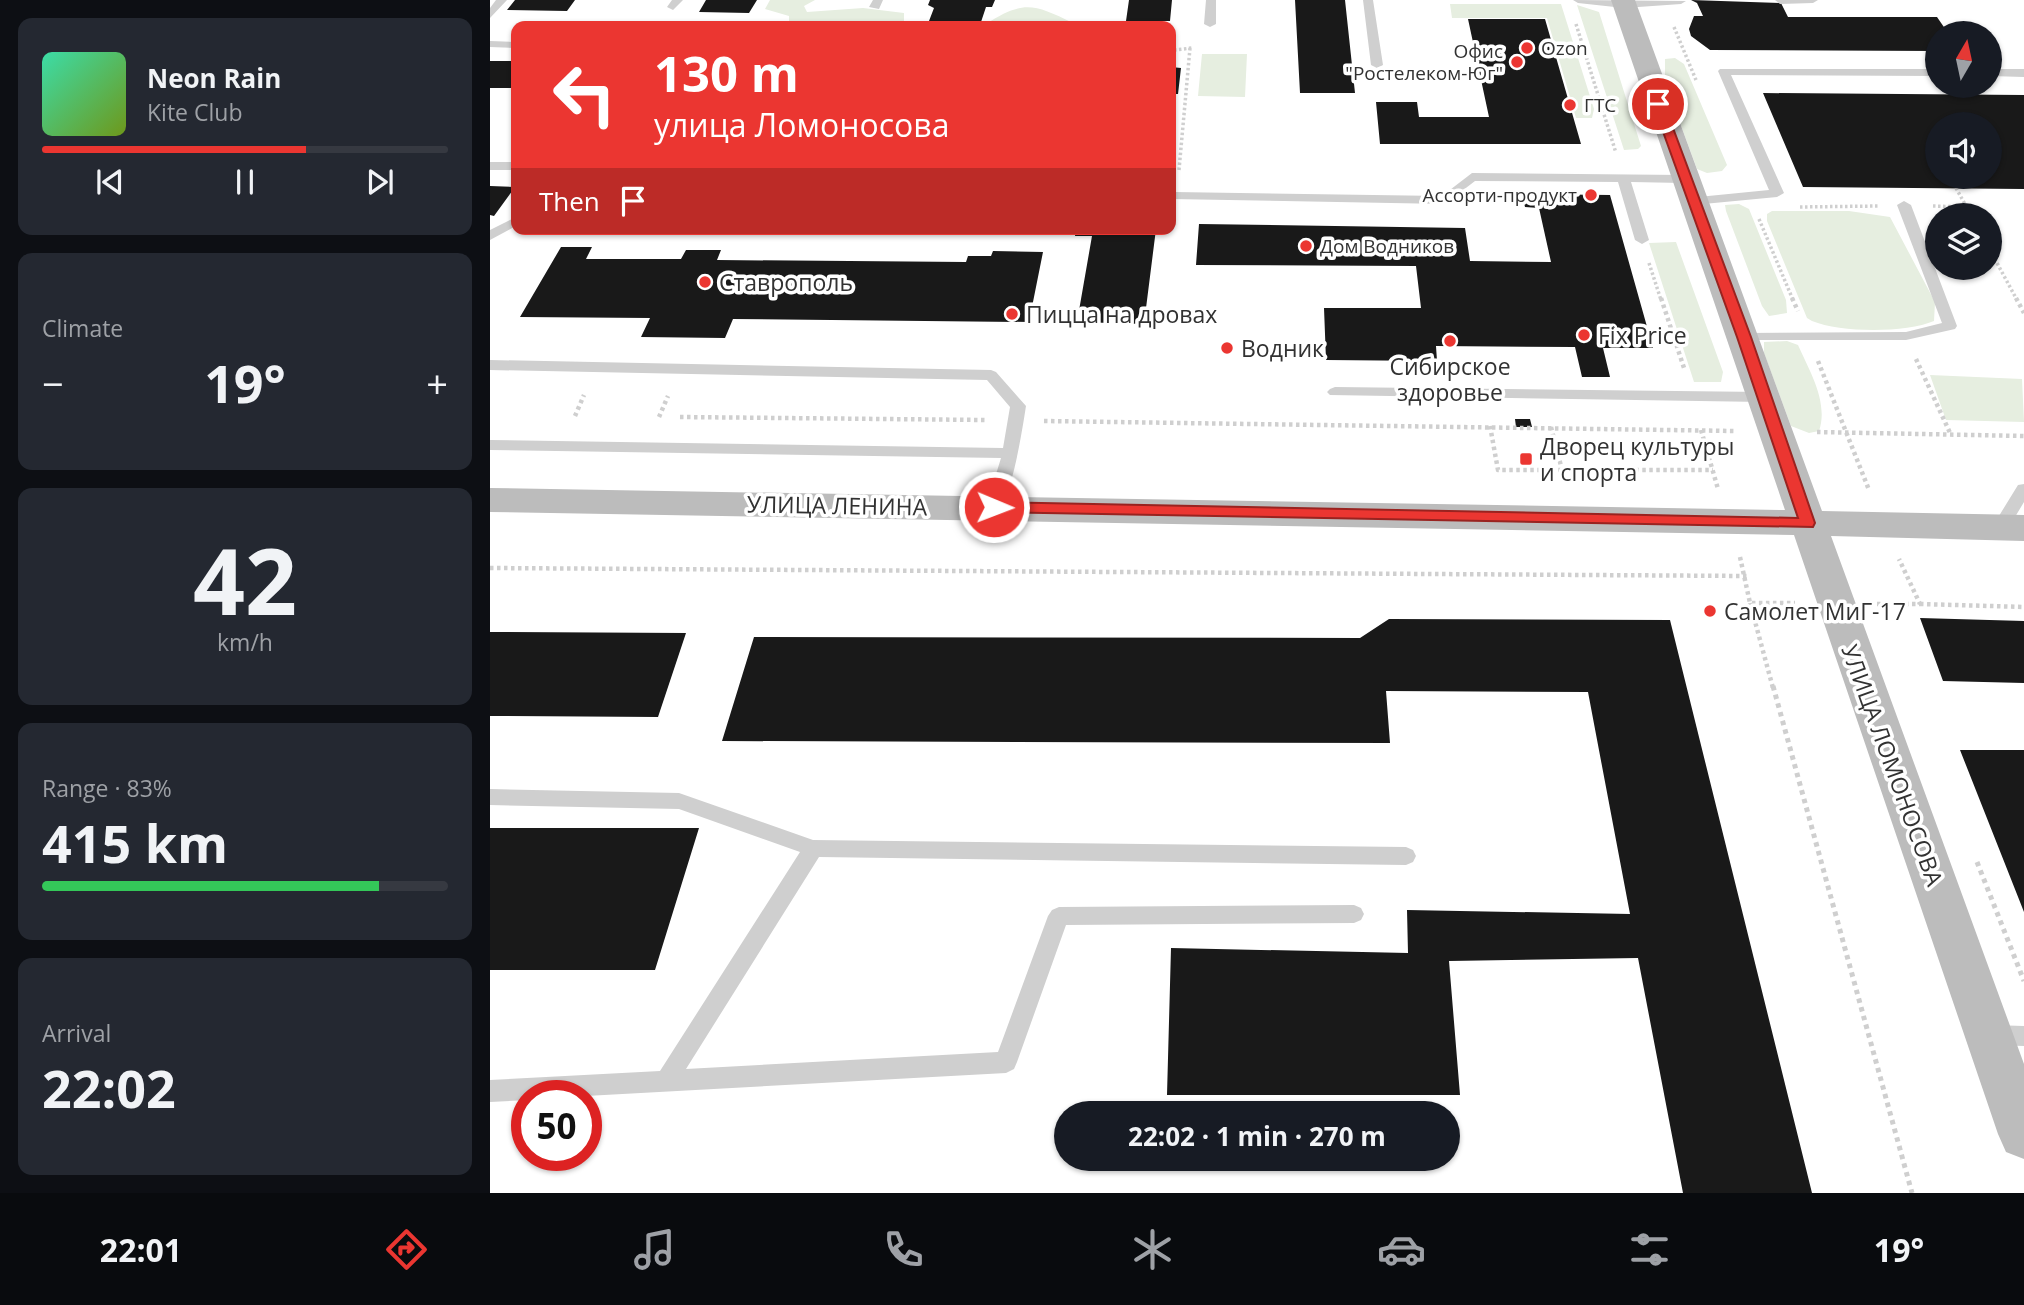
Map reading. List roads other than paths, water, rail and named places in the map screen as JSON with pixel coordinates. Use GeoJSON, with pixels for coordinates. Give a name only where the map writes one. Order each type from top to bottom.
{"type":"FeatureCollection","features":[{"type":"Feature","properties":{"kind":"street","name":"УЛИЦА ЛОМОНОСОВА"},"geometry":{"type":"LineString","coordinates":[[1624,2],[1688,190],[1744,337],[1808,523],[2006,1035],[2024,1134]]}},
{"type":"Feature","properties":{"kind":"street","name":"УЛИЦА ЛЕНИНА"},"geometry":{"type":"LineString","coordinates":[[490,500],[994,507],[2012,528]]}},
{"type":"Feature","properties":{"kind":"lane"},"geometry":{"type":"LineString","coordinates":[[490,15],[502,0]]}},
{"type":"Feature","properties":{"kind":"lane"},"geometry":{"type":"LineString","coordinates":[[1210,24],[1211,0]]}},
{"type":"Feature","properties":{"kind":"lane"},"geometry":{"type":"LineString","coordinates":[[1368,0],[1377,65]]}},
{"type":"Feature","properties":{"kind":"lane"},"geometry":{"type":"LineString","coordinates":[[1578,0],[1681,1]]}},
{"type":"Feature","properties":{"kind":"lane"},"geometry":{"type":"LineString","coordinates":[[1780,1],[1812,0]]}},
{"type":"Feature","properties":{"kind":"lane"},"geometry":{"type":"LineString","coordinates":[[490,44],[511,45]]}},
{"type":"Feature","properties":{"kind":"lane"},"geometry":{"type":"LineString","coordinates":[[1176,195],[1446,200],[1472,177],[1623,178],[1688,190],[1777,192],[1724,71],[1925,72]]}},
{"type":"Feature","properties":{"kind":"lane"},"geometry":{"type":"LineString","coordinates":[[2002,73],[2024,73]]}},
{"type":"Feature","properties":{"kind":"lane"},"geometry":{"type":"LineString","coordinates":[[490,166],[511,166]]}},
{"type":"Feature","properties":{"kind":"lane"},"geometry":{"type":"LineString","coordinates":[[1623,178],[1642,240]]}},
{"type":"Feature","properties":{"kind":"lane"},"geometry":{"type":"LineString","coordinates":[[1744,337],[1906,336],[1950,326],[1905,205]]}},
{"type":"Feature","properties":{"kind":"lane"},"geometry":{"type":"LineString","coordinates":[[490,236],[511,224]]}},
{"type":"Feature","properties":{"kind":"lane"},"geometry":{"type":"LineString","coordinates":[[490,365],[991,375],[1018,405],[1010,453],[994,507]]}},
{"type":"Feature","properties":{"kind":"lane"},"geometry":{"type":"LineString","coordinates":[[1335,392],[1763,397]]}},
{"type":"Feature","properties":{"kind":"lane"},"geometry":{"type":"LineString","coordinates":[[490,445],[1010,453]]}},
{"type":"Feature","properties":{"kind":"lane"},"geometry":{"type":"LineString","coordinates":[[2012,528],[2024,489]]}},
{"type":"Feature","properties":{"kind":"lane"},"geometry":{"type":"LineString","coordinates":[[490,797],[679,801],[813,848],[1406,856]]}},
{"type":"Feature","properties":{"kind":"lane"},"geometry":{"type":"LineString","coordinates":[[667,1080],[813,848]]}},
{"type":"Feature","properties":{"kind":"lane"},"geometry":{"type":"LineString","coordinates":[[490,1091],[1006,1062],[1059,916],[1354,914]]}},
{"type":"Feature","properties":{"kind":"place","name":"Ozon"},"geometry":{"type":"Point","coordinates":[1527,48]}},
{"type":"Feature","properties":{"kind":"place","name":"Офис \"Ростелеком-Юг\""},"geometry":{"type":"Point","coordinates":[1517,62]}},
{"type":"Feature","properties":{"kind":"place","name":"ГТС"},"geometry":{"type":"Point","coordinates":[1570,105]}},
{"type":"Feature","properties":{"kind":"place","name":"Ассорти-продукт"},"geometry":{"type":"Point","coordinates":[1591,195]}},
{"type":"Feature","properties":{"kind":"place","name":"Дом Водников"},"geometry":{"type":"Point","coordinates":[1306,246]}},
{"type":"Feature","properties":{"kind":"place","name":"Ставрополь"},"geometry":{"type":"Point","coordinates":[705,282]}},
{"type":"Feature","properties":{"kind":"place","name":"Пицца на дровах"},"geometry":{"type":"Point","coordinates":[1012,314]}},
{"type":"Feature","properties":{"kind":"place","name":"Fix Price"},"geometry":{"type":"Point","coordinates":[1584,335]}},
{"type":"Feature","properties":{"kind":"place","name":"Сибирское здоровье"},"geometry":{"type":"Point","coordinates":[1450,341]}},
{"type":"Feature","properties":{"kind":"place","name":"Водник"},"geometry":{"type":"Point","coordinates":[1227,348]}},
{"type":"Feature","properties":{"kind":"place","name":"Дворец культуры и спорта"},"geometry":{"type":"Point","coordinates":[1526,459]}},
{"type":"Feature","properties":{"kind":"place","name":"Самолет МиГ-17"},"geometry":{"type":"Point","coordinates":[1710,611]}}]}
